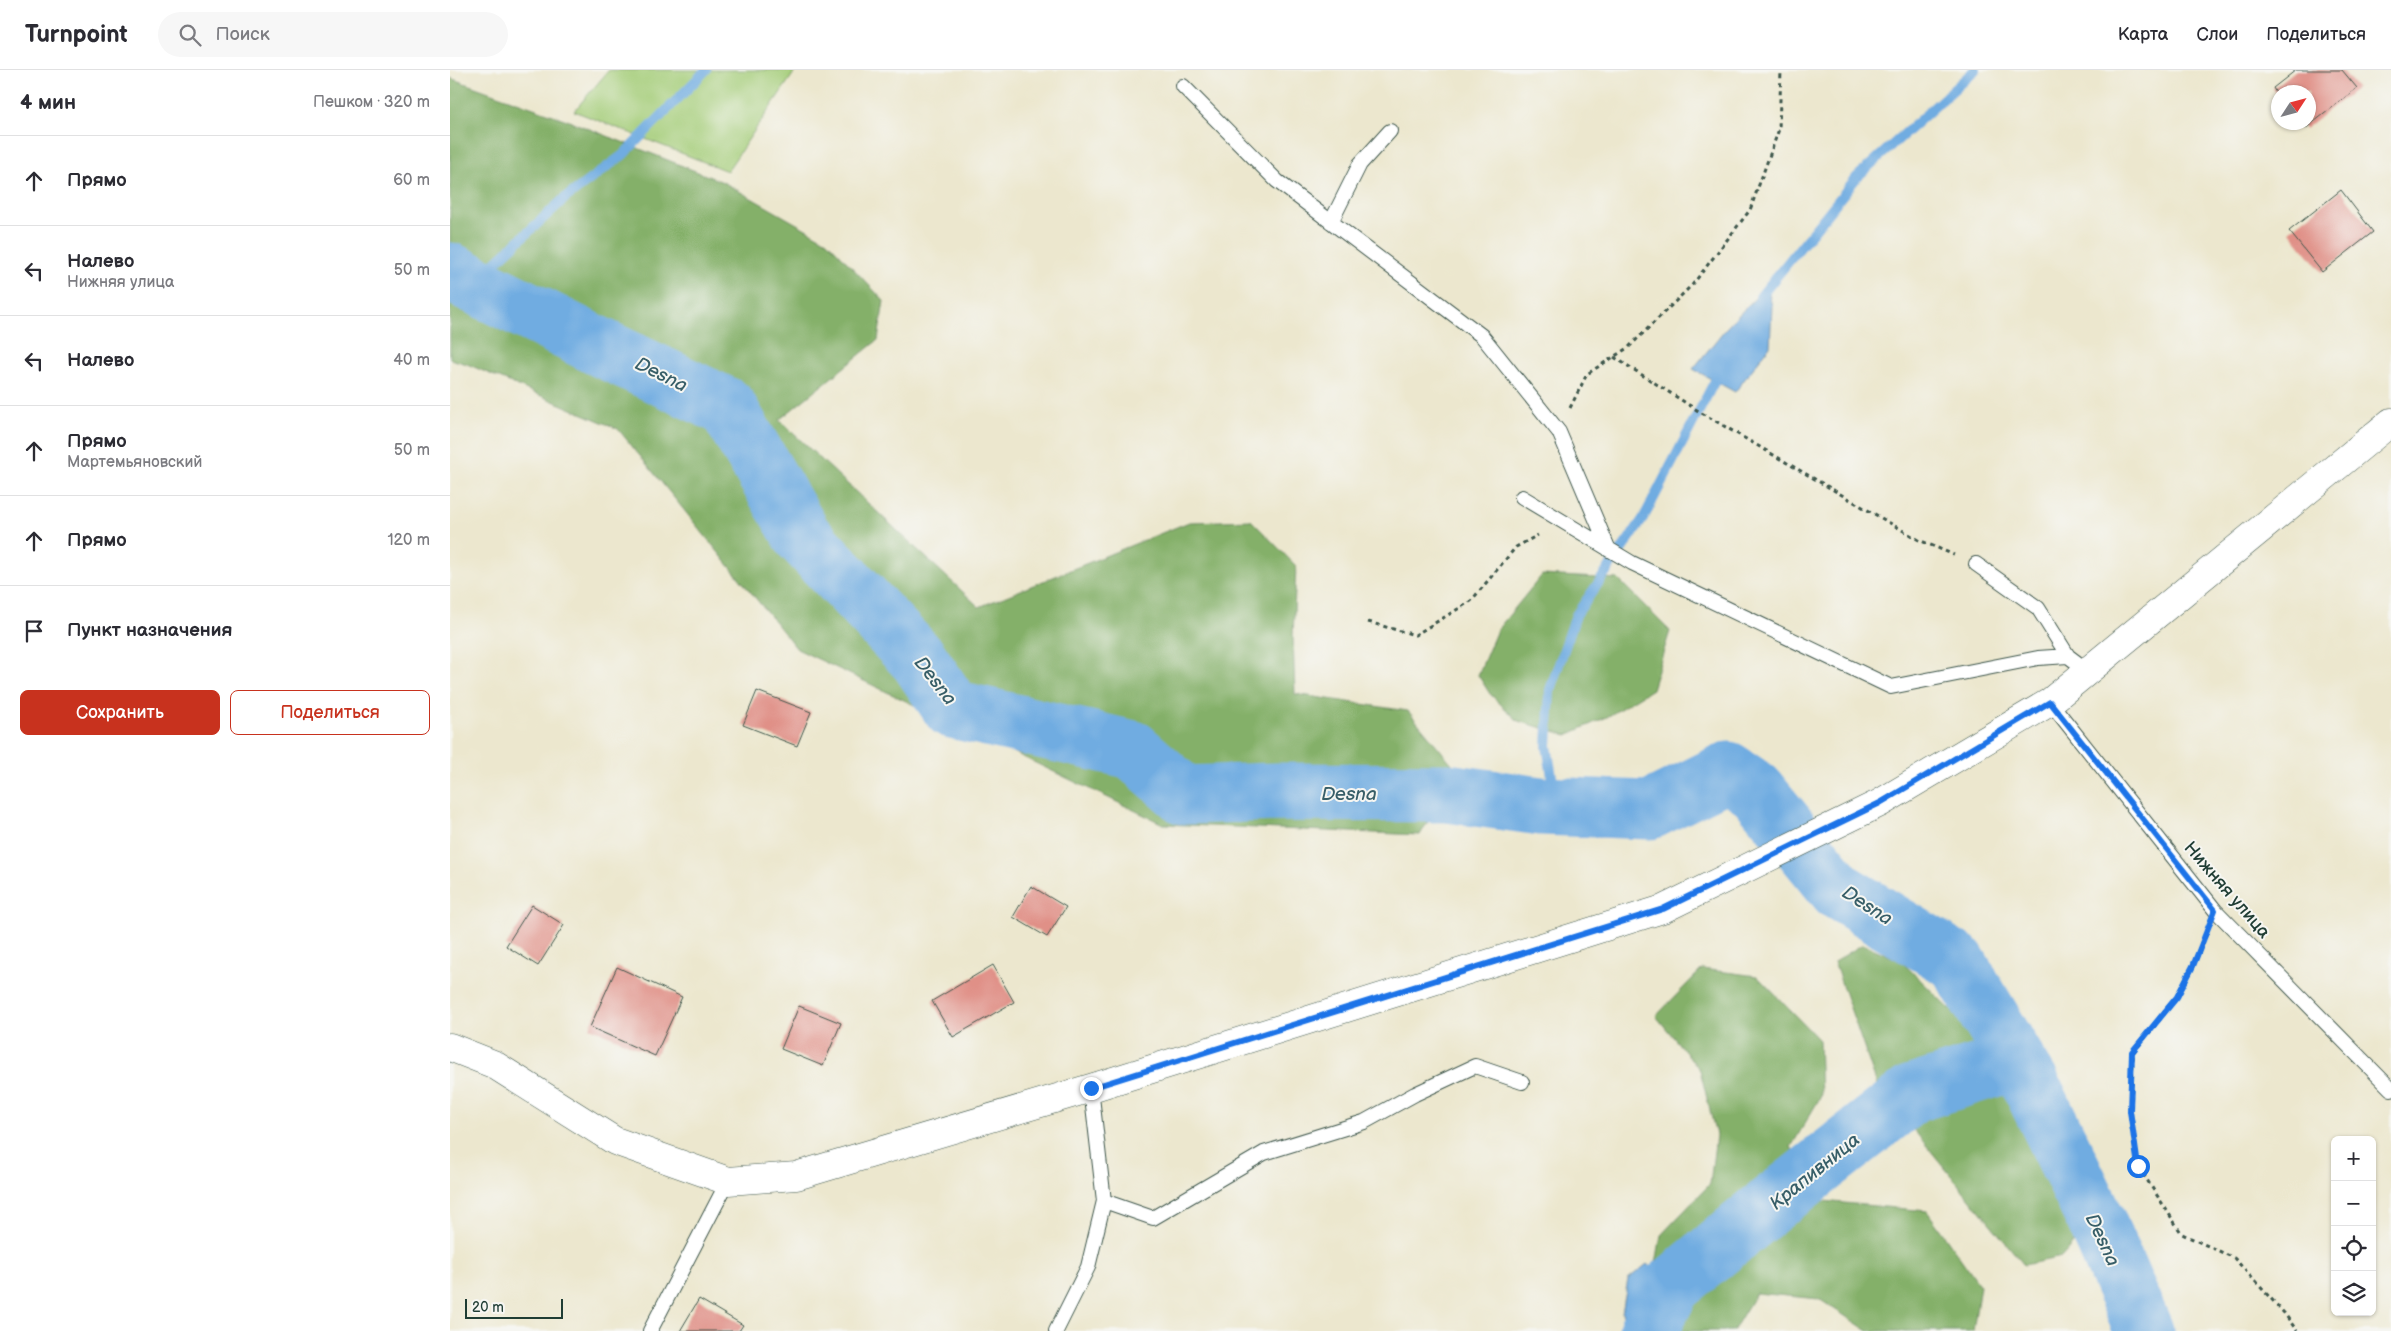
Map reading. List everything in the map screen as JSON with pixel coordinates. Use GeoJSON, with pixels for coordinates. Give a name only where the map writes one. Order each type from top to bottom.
{"type":"FeatureCollection","features":[{"type":"Feature","properties":{"kind":"street"},"geometry":{"type":"LineString","coordinates":[[450,1047],[493,1064],[615,1141],[728,1181],[796,1176],[1091,1088],[1663,909],[1880,803],[2050,702],[2078,663],[2391,422]]}},
{"type":"Feature","properties":{"kind":"lane"},"geometry":{"type":"LineString","coordinates":[[1183,86],[1277,181],[1482,336],[1558,432],[1609,550]]}},
{"type":"Feature","properties":{"kind":"lane"},"geometry":{"type":"LineString","coordinates":[[1331,222],[1360,164],[1390,131]]}},
{"type":"Feature","properties":{"kind":"lane"},"geometry":{"type":"LineString","coordinates":[[1522,497],[1632,562],[1891,687],[2038,658],[2078,663]]}},
{"type":"Feature","properties":{"kind":"lane"},"geometry":{"type":"LineString","coordinates":[[1976,564],[2038,608],[2078,663]]}},
{"type":"Feature","properties":{"kind":"lane","name":"Нижняя улица"},"geometry":{"type":"LineString","coordinates":[[2050,702],[2215,910],[2391,1089]]}},
{"type":"Feature","properties":{"kind":"lane"},"geometry":{"type":"LineString","coordinates":[[1104,1200],[1153,1218],[1264,1153],[1364,1122],[1415,1094],[1475,1066],[1522,1082]]}},
{"type":"Feature","properties":{"kind":"lane"},"geometry":{"type":"LineString","coordinates":[[1056,1331],[1088,1268],[1104,1200],[1091,1088]]}},
{"type":"Feature","properties":{"kind":"lane"},"geometry":{"type":"LineString","coordinates":[[650,1331],[728,1181]]}},
{"type":"Feature","properties":{"kind":"path"},"geometry":{"type":"LineString","coordinates":[[1558,432],[1587,374],[1628,348],[1693,284],[1750,210],[1779,129],[1781,70]]}},
{"type":"Feature","properties":{"kind":"path"},"geometry":{"type":"LineString","coordinates":[[1614,357],[1700,412],[1919,540],[1976,564]]}},
{"type":"Feature","properties":{"kind":"path"},"geometry":{"type":"LineString","coordinates":[[1368,622],[1415,635],[1471,601],[1516,547],[1563,522]]}},
{"type":"Feature","properties":{"kind":"path"},"geometry":{"type":"LineString","coordinates":[[2215,910],[2193,966],[2177,997],[2132,1052],[2130,1111],[2138,1166],[2182,1234],[2234,1258],[2284,1313],[2297,1331]]}},
{"type":"Feature","properties":{"kind":"green space"},"geometry":{"type":"Polygon","coordinates":[[[609,70],[796,70],[727,171],[574,111],[609,70]]]}},
{"type":"Feature","properties":{"kind":"green space"},"geometry":{"type":"Polygon","coordinates":[[[450,78],[567,120],[723,182],[827,241],[884,301],[878,340],[779,420],[979,607],[1189,522],[1251,520],[1296,566],[1293,637],[1295,694],[1408,711],[1458,771],[1420,835],[1163,824],[797,649],[618,429],[467,364],[450,359],[450,78]]]}},
{"type":"Feature","properties":{"kind":"green space"},"geometry":{"type":"Polygon","coordinates":[[[1542,575],[1618,579],[1670,631],[1652,689],[1607,717],[1567,735],[1518,721],[1490,694],[1478,675],[1497,630],[1542,575]]]}},
{"type":"Feature","properties":{"kind":"green space"},"geometry":{"type":"Polygon","coordinates":[[[1863,944],[1901,961],[1953,1012],[2022,1102],[2084,1231],[2062,1257],[2024,1265],[1877,1085],[1834,962],[1863,944]]]}},
{"type":"Feature","properties":{"kind":"green space"},"geometry":{"type":"Polygon","coordinates":[[[1702,969],[1757,976],[1819,1040],[1821,1096],[1791,1147],[1823,1201],[1927,1211],[1980,1286],[1973,1331],[1868,1331],[1819,1299],[1756,1293],[1733,1331],[1625,1331],[1652,1286],[1661,1235],[1710,1184],[1716,1135],[1700,1070],[1656,1016],[1702,969]]]}},
{"type":"Feature","properties":{"kind":"water"},"geometry":{"type":"Polygon","coordinates":[[[1767,286],[1772,306],[1770,346],[1735,392],[1693,369],[1726,328],[1767,286]]]}},
{"type":"Feature","properties":{"kind":"water"},"geometry":{"type":"Polygon","coordinates":[[[1647,1264],[1672,1286],[1672,1317],[1663,1331],[1629,1331],[1622,1313],[1628,1279],[1647,1264]]]}},
{"type":"Feature","properties":{"kind":"building"},"geometry":{"type":"Polygon","coordinates":[[[2296,70],[2342,70],[2357,88],[2316,120],[2316,85],[2277,85],[2296,70]]]}},
{"type":"Feature","properties":{"kind":"building"},"geometry":{"type":"Polygon","coordinates":[[[2341,190],[2373,232],[2322,272],[2289,231],[2341,190]]]}},
{"type":"Feature","properties":{"kind":"building"},"geometry":{"type":"Polygon","coordinates":[[[757,691],[811,712],[797,746],[743,725],[757,691]]]}},
{"type":"Feature","properties":{"kind":"building"},"geometry":{"type":"Polygon","coordinates":[[[1031,886],[1066,907],[1047,937],[1013,917],[1031,886]]]}},
{"type":"Feature","properties":{"kind":"building"},"geometry":{"type":"Polygon","coordinates":[[[532,905],[564,925],[538,966],[506,946],[532,905]]]}},
{"type":"Feature","properties":{"kind":"building"},"geometry":{"type":"Polygon","coordinates":[[[993,965],[1014,1002],[953,1037],[932,1001],[993,965]]]}},
{"type":"Feature","properties":{"kind":"building"},"geometry":{"type":"Polygon","coordinates":[[[617,967],[682,997],[655,1056],[590,1027],[617,967]]]}},
{"type":"Feature","properties":{"kind":"building"},"geometry":{"type":"Polygon","coordinates":[[[799,1006],[841,1023],[823,1066],[781,1049],[799,1006]]]}},
{"type":"Feature","properties":{"kind":"building"},"geometry":{"type":"Polygon","coordinates":[[[699,1299],[743,1325],[739,1331],[680,1331],[699,1299]]]}},
{"type":"Feature","properties":{"kind":"waterway"},"geometry":{"type":"LineString","coordinates":[[473,283],[564,199],[623,155],[706,70]]}},
{"type":"Feature","properties":{"kind":"waterway"},"geometry":{"type":"LineString","coordinates":[[1760,297],[1857,177],[1975,70]]}},
{"type":"Feature","properties":{"kind":"waterway","name":"Desna"},"geometry":{"type":"LineString","coordinates":[[450,272],[598,346],[727,407],[803,537],[919,660],[952,709],[1133,750],[1184,795],[1276,792],[1447,793],[1541,806],[1650,810],[1728,771],[1756,790],[1839,891],[1957,962],[2031,1085],[2096,1220],[2144,1331]]}},
{"type":"Feature","properties":{"kind":"waterway"},"geometry":{"type":"LineString","coordinates":[[1557,807],[1547,746],[1550,690],[1576,615],[1643,519],[1721,369]]}},
{"type":"Feature","properties":{"kind":"waterway","name":"Крапивница"},"geometry":{"type":"LineString","coordinates":[[1648,1331],[1672,1286],[1769,1206],[1912,1094],[2016,1061]]}},
{"type":"Feature","properties":{"kind":"route"},"geometry":{"type":"LineString","coordinates":[[1091,1088],[1663,909],[1880,803],[2050,702],[2215,910],[2193,966],[2177,997],[2132,1052],[2130,1111],[2138,1166]]}}]}
